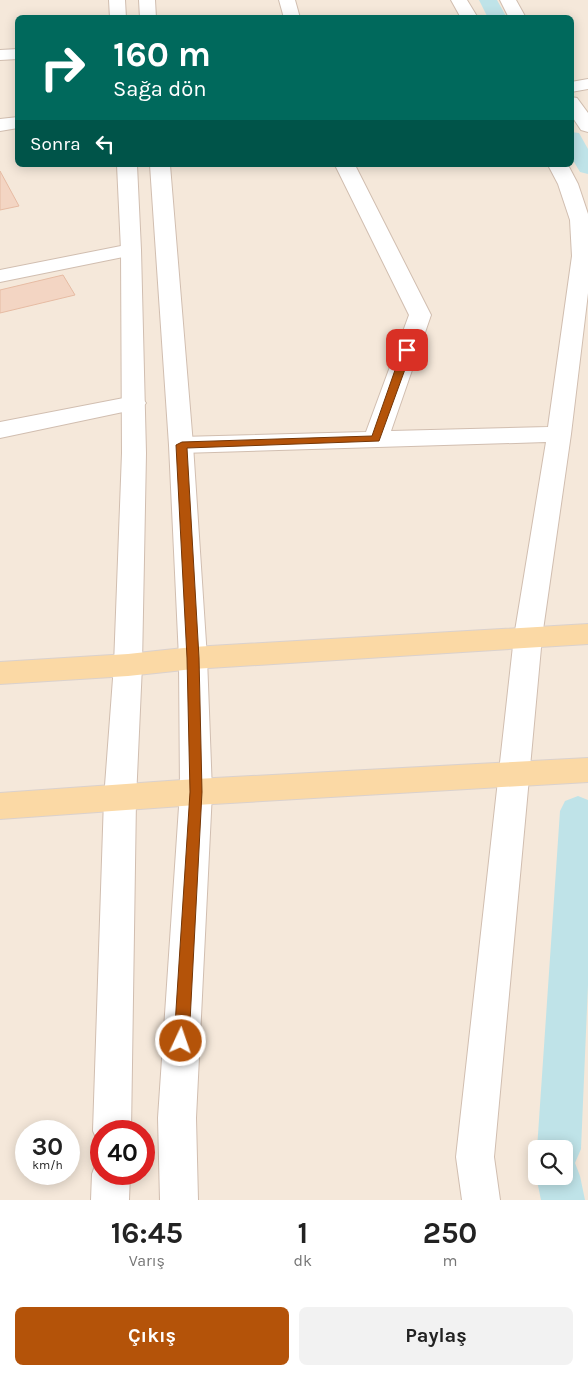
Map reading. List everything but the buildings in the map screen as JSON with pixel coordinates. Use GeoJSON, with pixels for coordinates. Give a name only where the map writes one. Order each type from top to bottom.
{"type":"FeatureCollection","features":[{"type":"Feature","properties":{"kind":"main road"},"geometry":{"type":"LineString","coordinates":[[0,673],[128,665],[193,658],[588,634]]}},
{"type":"Feature","properties":{"kind":"main road"},"geometry":{"type":"LineString","coordinates":[[0,806],[196,792],[588,770]]}},
{"type":"Feature","properties":{"kind":"street"},"geometry":{"type":"LineString","coordinates":[[118,0],[118,15]]}},
{"type":"Feature","properties":{"kind":"street"},"geometry":{"type":"LineString","coordinates":[[147,0],[148,15]]}},
{"type":"Feature","properties":{"kind":"street"},"geometry":{"type":"LineString","coordinates":[[287,0],[291,15]]}},
{"type":"Feature","properties":{"kind":"street"},"geometry":{"type":"LineString","coordinates":[[459,0],[468,15]]}},
{"type":"Feature","properties":{"kind":"street"},"geometry":{"type":"LineString","coordinates":[[508,0],[516,15]]}},
{"type":"Feature","properties":{"kind":"street"},"geometry":{"type":"LineString","coordinates":[[0,55],[15,54]]}},
{"type":"Feature","properties":{"kind":"street"},"geometry":{"type":"LineString","coordinates":[[574,86],[588,84]]}},
{"type":"Feature","properties":{"kind":"street"},"geometry":{"type":"LineString","coordinates":[[574,106],[588,126]]}},
{"type":"Feature","properties":{"kind":"street"},"geometry":{"type":"LineString","coordinates":[[0,125],[15,122]]}},
{"type":"Feature","properties":{"kind":"street"},"geometry":{"type":"LineString","coordinates":[[112,1120],[120,798],[128,665],[134,403],[131,250],[126,167]]}},
{"type":"Feature","properties":{"kind":"street"},"geometry":{"type":"LineString","coordinates":[[160,167],[182,445],[193,658],[196,792],[177,1118],[179,1200]]}},
{"type":"Feature","properties":{"kind":"street"},"geometry":{"type":"LineString","coordinates":[[346,167],[420,314],[376,439]]}},
{"type":"Feature","properties":{"kind":"street"},"geometry":{"type":"LineString","coordinates":[[481,1200],[475,1157],[512,774],[528,637],[559,434],[582,256],[580,220],[568,184],[559,167]]}},
{"type":"Feature","properties":{"kind":"street"},"geometry":{"type":"LineString","coordinates":[[0,276],[131,250]]}},
{"type":"Feature","properties":{"kind":"street"},"geometry":{"type":"LineString","coordinates":[[0,430],[134,403]]}},
{"type":"Feature","properties":{"kind":"street"},"geometry":{"type":"LineString","coordinates":[[182,445],[559,434]]}},
{"type":"Feature","properties":{"kind":"street"},"geometry":{"type":"LineString","coordinates":[[110,1185],[110,1200]]}},
{"type":"Feature","properties":{"kind":"shaded area"},"geometry":{"type":"Polygon","coordinates":[[[0,0],[588,0],[588,1200],[0,1200],[0,0]]]}},
{"type":"Feature","properties":{"kind":"waterway"},"geometry":{"type":"LineString","coordinates":[[488,0],[496,15]]}},
{"type":"Feature","properties":{"kind":"waterway"},"geometry":{"type":"LineString","coordinates":[[574,143],[588,167]]}},
{"type":"Feature","properties":{"kind":"waterway"},"geometry":{"type":"LineString","coordinates":[[560,1140],[578,811]]}},
{"type":"Feature","properties":{"kind":"waterway"},"geometry":{"type":"LineString","coordinates":[[560,1185],[563,1200]]}},
{"type":"Feature","properties":{"kind":"route"},"geometry":{"type":"LineString","coordinates":[[181,1041],[196,792],[193,658],[182,445],[376,439],[407,350]]}}]}
